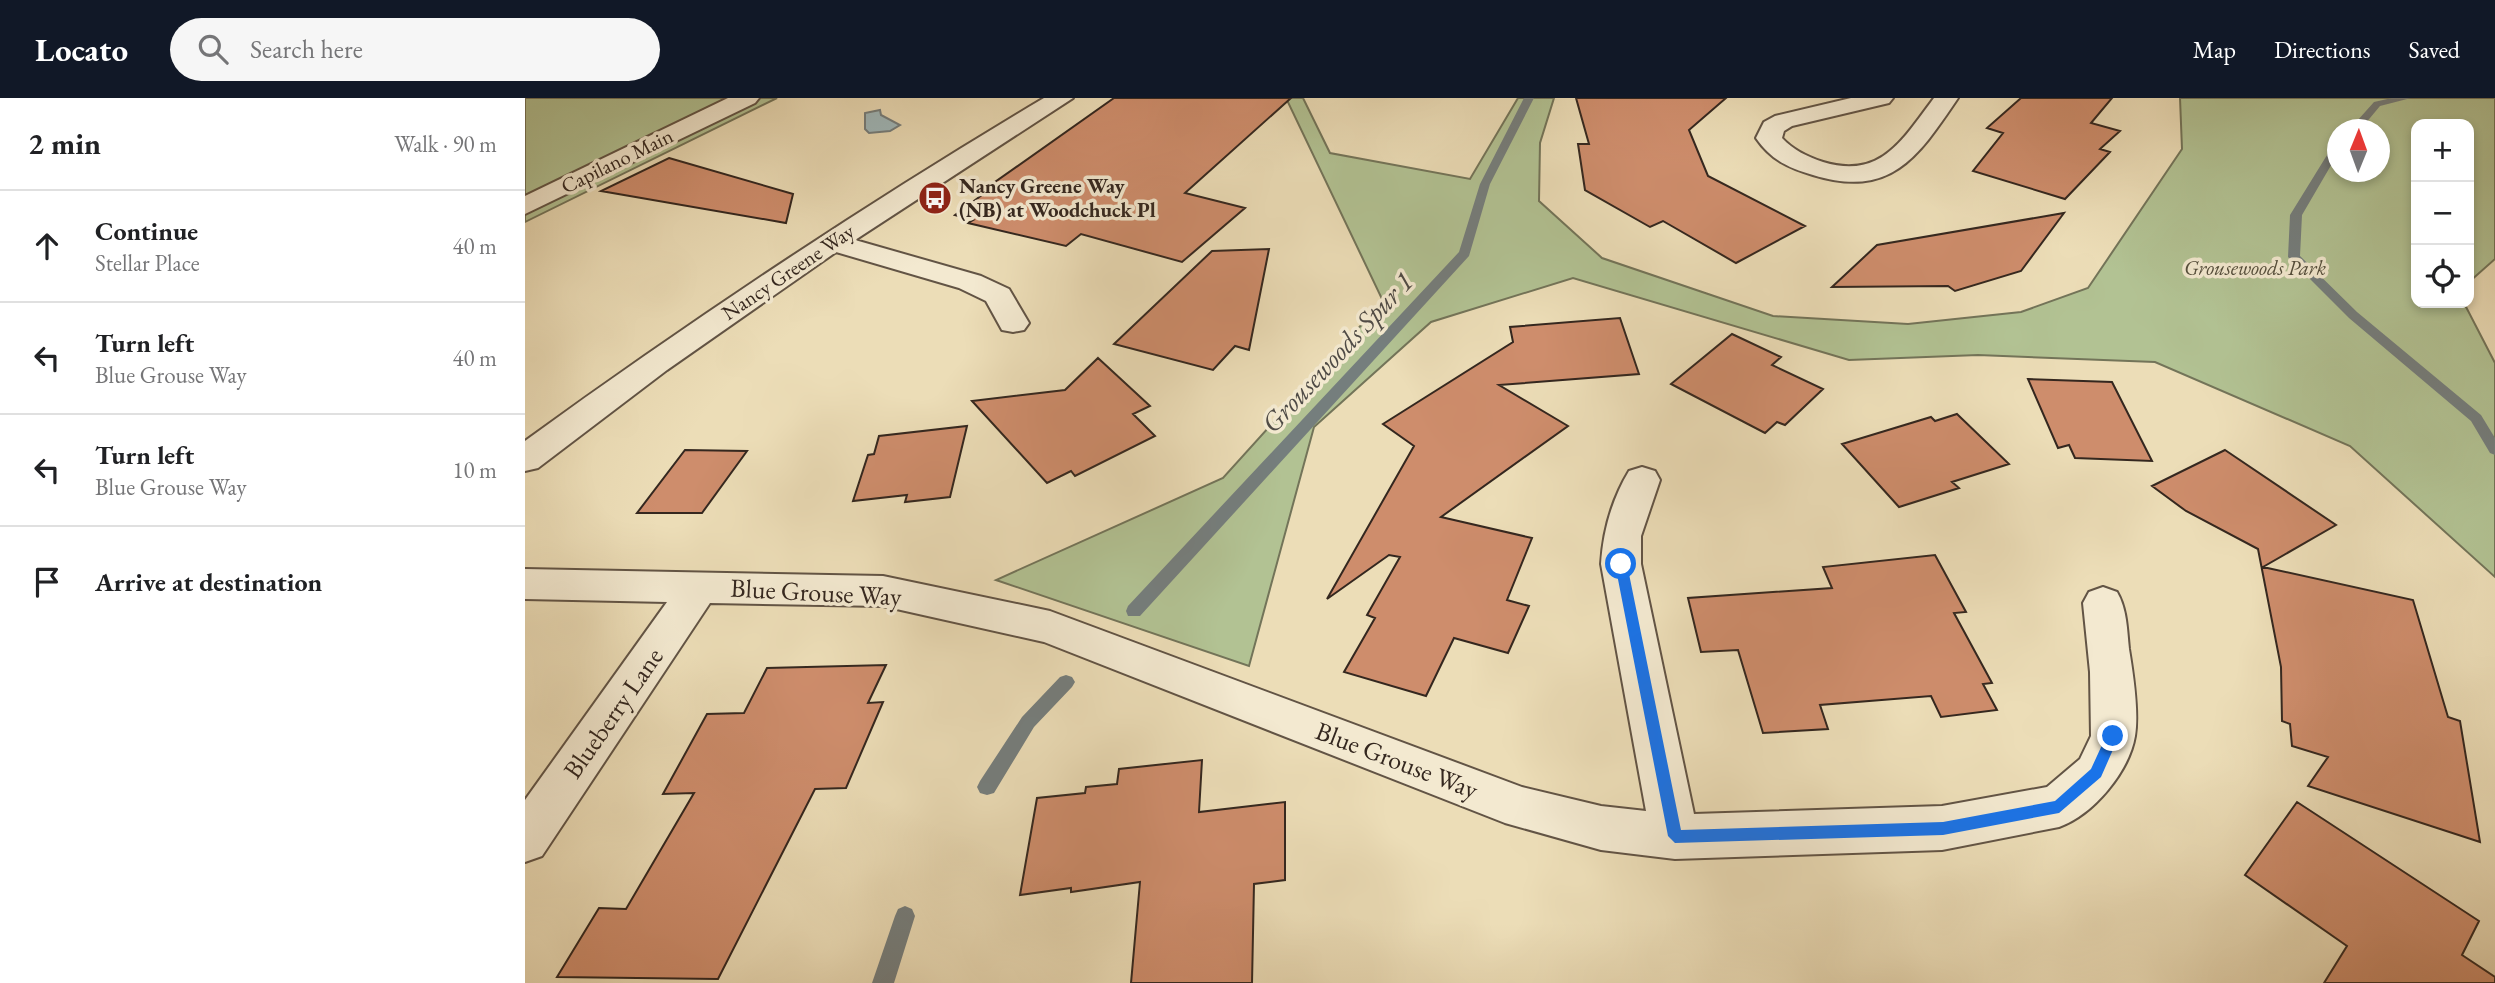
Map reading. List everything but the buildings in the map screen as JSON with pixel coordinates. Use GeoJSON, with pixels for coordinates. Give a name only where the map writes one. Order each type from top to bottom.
{"type":"FeatureCollection","features":[{"type":"Feature","properties":{"kind":"street","name":"Capilano Main"},"geometry":{"type":"LineString","coordinates":[[525,206],[747,98]]}},
{"type":"Feature","properties":{"kind":"street","name":"Nancy Greene Way"},"geometry":{"type":"LineString","coordinates":[[525,459],[671,353],[832,242],[1061,98]]}},
{"type":"Feature","properties":{"kind":"street"},"geometry":{"type":"LineString","coordinates":[[1881,98],[1784,121],[1773,127],[1769,138],[1776,150],[1823,172],[1849,176],[1879,172],[1897,162],[1946,98]]}},
{"type":"Feature","properties":{"kind":"street"},"geometry":{"type":"LineString","coordinates":[[832,242],[970,282],[997,295],[1013,323]]}},
{"type":"Feature","properties":{"kind":"street"},"geometry":{"type":"LineString","coordinates":[[1642,480],[1622,536],[1621,564],[1675,836]]}},
{"type":"Feature","properties":{"kind":"street","name":"Blue Grouse Way"},"geometry":{"type":"LineString","coordinates":[[525,584],[883,592],[1050,626],[1523,808],[1601,828],[1675,836],[1943,828],[2059,806],[2096,773],[2113,736],[2111,672],[2103,603]]}},
{"type":"Feature","properties":{"kind":"street","name":"Blueberry Lane"},"geometry":{"type":"LineString","coordinates":[[525,840],[700,586]]}},
{"type":"Feature","properties":{"kind":"green space"},"geometry":{"type":"Polygon","coordinates":[[[525,98],[777,98],[525,222],[525,98]]]}},
{"type":"Feature","properties":{"kind":"green space","name":"Grousewoods Park"},"geometry":{"type":"Polygon","coordinates":[[[1286,98],[1303,98],[1330,153],[1470,179],[1518,98],[1554,98],[1540,143],[1539,201],[1602,258],[1773,316],[1908,324],[2021,312],[2088,288],[2182,149],[2180,98],[2495,98],[2495,259],[2474,278],[2474,119],[2411,119],[2411,308],[2467,308],[2495,363],[2495,577],[2350,446],[2155,362],[1978,355],[1849,360],[1573,278],[1431,322],[1314,427],[1249,666],[996,580],[1223,478],[1383,301],[1286,98]]]}},
{"type":"Feature","properties":{"kind":"water"},"geometry":{"type":"Polygon","coordinates":[[[880,110],[881,115],[900,125],[890,131],[869,133],[865,129],[865,113],[880,110]]]}},
{"type":"Feature","properties":{"kind":"waterway","name":"Grousewoods Spur 1"},"geometry":{"type":"LineString","coordinates":[[1134,611],[1465,253],[1485,184],[1529,98]]}},
{"type":"Feature","properties":{"kind":"waterway"},"geometry":{"type":"LineString","coordinates":[[2364,119],[2377,104],[2406,98]]}},
{"type":"Feature","properties":{"kind":"waterway"},"geometry":{"type":"LineString","coordinates":[[2327,164],[2296,215],[2294,257],[2353,315],[2476,418],[2495,450]]}},
{"type":"Feature","properties":{"kind":"waterway","name":"Grousewoods Spur 1"},"geometry":{"type":"LineString","coordinates":[[987,787],[1028,722],[1066,682]]}},
{"type":"Feature","properties":{"kind":"waterway","name":"Grousewoods Spur 1"},"geometry":{"type":"LineString","coordinates":[[883,983],[905,916]]}},
{"type":"Feature","properties":{"kind":"place","name":"Nancy Greene Way (NB) at Woodchuck Pl"},"geometry":{"type":"Point","coordinates":[935,198]}},
{"type":"Feature","properties":{"kind":"route"},"geometry":{"type":"LineString","coordinates":[[1621,564],[1675,836],[1943,828],[2004,819],[2059,806],[2096,773],[2113,736]]}}]}
